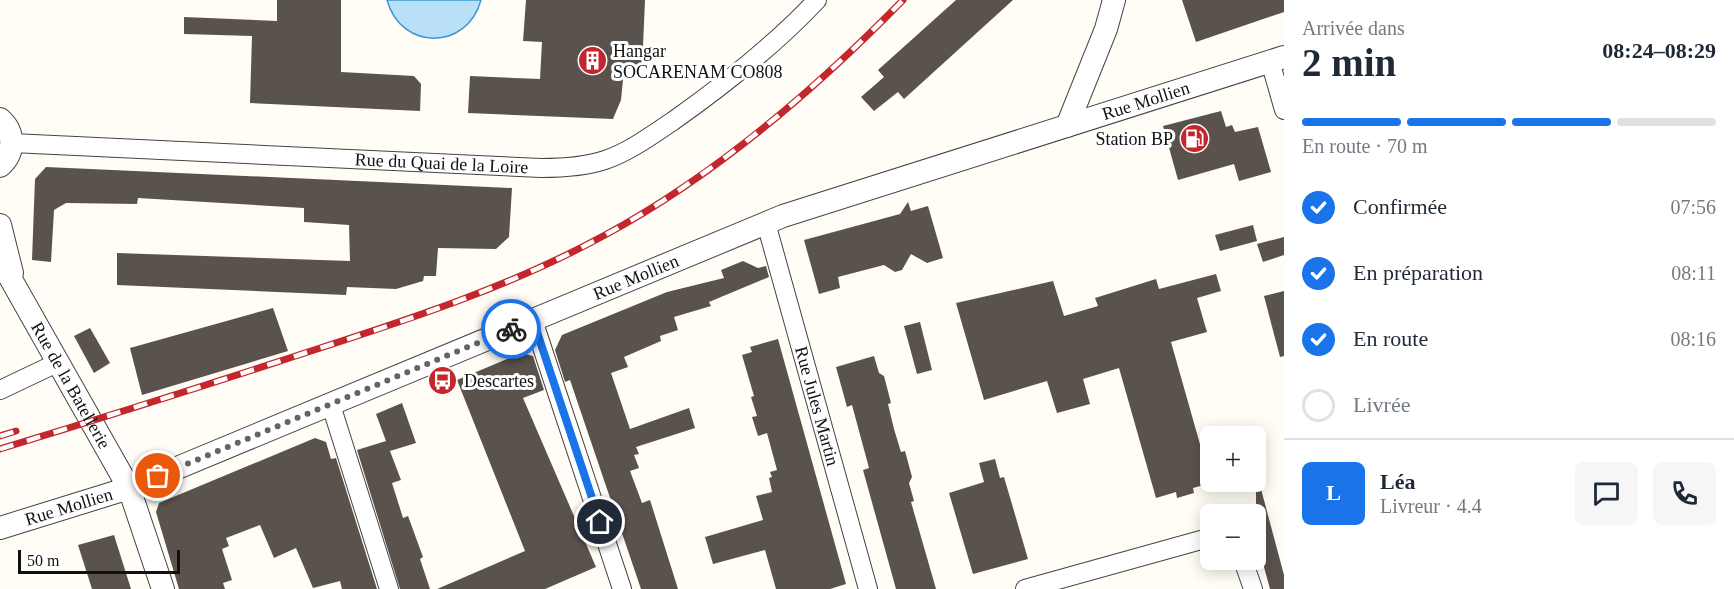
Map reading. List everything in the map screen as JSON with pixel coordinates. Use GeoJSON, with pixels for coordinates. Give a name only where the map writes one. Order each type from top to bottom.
{"type":"FeatureCollection","features":[{"type":"Feature","properties":{"kind":"street","name":"Rue du Quai de la Loire"},"geometry":{"type":"LineString","coordinates":[[12,143],[541,168],[585,165],[607,159],[629,148],[701,101],[766,50],[817,0]]}},
{"type":"Feature","properties":{"kind":"street"},"geometry":{"type":"LineString","coordinates":[[1067,126],[1106,29],[1114,0]]}},
{"type":"Feature","properties":{"kind":"street"},"geometry":{"type":"LineString","coordinates":[[1277,59],[1284,110]]}},
{"type":"Feature","properties":{"kind":"street","name":"Rue Mollien"},"geometry":{"type":"LineString","coordinates":[[0,528],[129,488],[766,223],[1277,59]]}},
{"type":"Feature","properties":{"kind":"street"},"geometry":{"type":"LineString","coordinates":[[0,119],[8,128],[12,143],[8,158],[0,169]]}},
{"type":"Feature","properties":{"kind":"street","name":"Rue Jules Martin"},"geometry":{"type":"LineString","coordinates":[[766,223],[868,589]]}},
{"type":"Feature","properties":{"kind":"street","name":"Rue de la Batellerie"},"geometry":{"type":"LineString","coordinates":[[0,225],[15,283]]}},
{"type":"Feature","properties":{"kind":"street","name":"Rue de la Batellerie"},"geometry":{"type":"LineString","coordinates":[[0,260],[129,488],[163,589]]}},
{"type":"Feature","properties":{"kind":"street"},"geometry":{"type":"LineString","coordinates":[[533,320],[622,589]]}},
{"type":"Feature","properties":{"kind":"street"},"geometry":{"type":"LineString","coordinates":[[0,390],[59,362]]}},
{"type":"Feature","properties":{"kind":"street"},"geometry":{"type":"LineString","coordinates":[[331,405],[389,589]]}},
{"type":"Feature","properties":{"kind":"street"},"geometry":{"type":"LineString","coordinates":[[1025,589],[1200,540]]}},
{"type":"Feature","properties":{"kind":"street"},"geometry":{"type":"LineString","coordinates":[[1246,570],[1253,589]]}},
{"type":"Feature","properties":{"kind":"water"},"geometry":{"type":"Polygon","coordinates":[[[387,0],[481,0],[474,17],[462,29],[449,36],[434,38],[419,36],[406,29],[394,17],[387,0]]]}},
{"type":"Feature","properties":{"kind":"building"},"geometry":{"type":"Polygon","coordinates":[[[277,0],[341,0],[341,72],[414,76],[421,84],[420,111],[250,103],[252,36],[184,34],[184,17],[277,21],[277,0]]]}},
{"type":"Feature","properties":{"kind":"building","name":"Hangar SOCARENAM CO808"},"geometry":{"type":"Polygon","coordinates":[[[526,0],[645,0],[642,69],[624,69],[621,100],[613,119],[468,113],[470,76],[540,79],[542,42],[523,41],[526,0]]]}},
{"type":"Feature","properties":{"kind":"building"},"geometry":{"type":"Polygon","coordinates":[[[956,0],[1013,0],[904,99],[898,92],[874,111],[861,97],[884,77],[878,70],[956,0]]]}},
{"type":"Feature","properties":{"kind":"building"},"geometry":{"type":"Polygon","coordinates":[[[1182,0],[1284,0],[1284,12],[1196,42],[1182,0]]]}},
{"type":"Feature","properties":{"kind":"building","name":"Station BP"},"geometry":{"type":"Polygon","coordinates":[[[1221,111],[1226,127],[1232,125],[1235,132],[1258,127],[1271,172],[1239,181],[1234,164],[1178,180],[1163,126],[1221,111]]]}},
{"type":"Feature","properties":{"kind":"building"},"geometry":{"type":"Polygon","coordinates":[[[46,167],[512,188],[509,237],[496,249],[438,248],[436,276],[424,276],[423,281],[396,289],[347,287],[346,295],[117,285],[117,253],[350,261],[349,225],[304,222],[304,208],[138,198],[137,204],[66,203],[54,210],[51,262],[32,260],[35,179],[46,167]]]}},
{"type":"Feature","properties":{"kind":"building"},"geometry":{"type":"Polygon","coordinates":[[[908,202],[911,211],[928,206],[943,258],[927,263],[911,254],[902,270],[895,272],[884,265],[838,277],[840,288],[819,294],[804,240],[900,214],[908,202]]]}},
{"type":"Feature","properties":{"kind":"building"},"geometry":{"type":"Polygon","coordinates":[[[1253,225],[1257,241],[1220,251],[1215,235],[1253,225]]]}},
{"type":"Feature","properties":{"kind":"building"},"geometry":{"type":"Polygon","coordinates":[[[1284,237],[1284,255],[1263,262],[1257,244],[1284,237]]]}},
{"type":"Feature","properties":{"kind":"building"},"geometry":{"type":"Polygon","coordinates":[[[743,261],[758,268],[766,266],[769,277],[709,302],[711,306],[674,317],[678,330],[660,336],[661,341],[624,357],[628,367],[611,373],[630,429],[689,408],[695,428],[636,447],[639,454],[634,455],[639,468],[630,471],[642,503],[650,500],[678,589],[641,589],[570,380],[565,382],[555,350],[562,335],[667,292],[724,278],[721,270],[743,261]]]}},
{"type":"Feature","properties":{"kind":"building"},"geometry":{"type":"Polygon","coordinates":[[[1216,274],[1221,291],[1197,298],[1207,332],[1171,342],[1200,444],[1200,486],[1193,488],[1194,493],[1177,498],[1176,492],[1156,498],[1119,368],[1083,379],[1090,404],[1057,413],[1047,381],[984,400],[956,303],[1053,281],[1064,316],[1098,306],[1095,298],[1156,279],[1159,289],[1216,274]]]}},
{"type":"Feature","properties":{"kind":"building"},"geometry":{"type":"Polygon","coordinates":[[[1284,291],[1284,356],[1280,357],[1264,296],[1284,291]]]}},
{"type":"Feature","properties":{"kind":"building"},"geometry":{"type":"Polygon","coordinates":[[[273,308],[288,351],[142,395],[130,348],[273,308]]]}},
{"type":"Feature","properties":{"kind":"building"},"geometry":{"type":"Polygon","coordinates":[[[920,322],[932,370],[917,374],[904,326],[920,322]]]}},
{"type":"Feature","properties":{"kind":"building"},"geometry":{"type":"Polygon","coordinates":[[[90,328],[110,363],[94,373],[74,336],[90,328]]]}},
{"type":"Feature","properties":{"kind":"building"},"geometry":{"type":"Polygon","coordinates":[[[778,339],[846,584],[830,589],[776,589],[765,550],[713,564],[705,537],[763,520],[756,496],[772,492],[770,472],[777,470],[767,433],[758,436],[752,417],[757,416],[751,397],[754,396],[742,355],[752,352],[750,347],[778,339]]]}},
{"type":"Feature","properties":{"kind":"building"},"geometry":{"type":"Polygon","coordinates":[[[521,353],[533,356],[544,390],[523,398],[596,567],[545,589],[437,589],[525,551],[457,380],[521,353]]]}},
{"type":"Feature","properties":{"kind":"building"},"geometry":{"type":"Polygon","coordinates":[[[874,356],[879,373],[884,376],[891,403],[888,404],[894,429],[901,452],[905,451],[912,477],[909,483],[914,501],[911,502],[936,589],[896,589],[863,470],[869,468],[852,405],[847,407],[836,367],[874,356]]]}},
{"type":"Feature","properties":{"kind":"building"},"geometry":{"type":"Polygon","coordinates":[[[402,403],[416,443],[390,451],[401,480],[392,483],[403,518],[408,516],[423,557],[420,559],[430,589],[400,589],[357,450],[386,441],[376,414],[402,403]]]}},
{"type":"Feature","properties":{"kind":"building"},"geometry":{"type":"Polygon","coordinates":[[[315,438],[326,442],[331,459],[336,458],[377,589],[342,589],[340,581],[313,588],[296,548],[274,558],[260,525],[226,538],[229,546],[222,549],[232,580],[223,583],[225,589],[179,589],[156,512],[159,503],[315,438]]]}},
{"type":"Feature","properties":{"kind":"building"},"geometry":{"type":"Polygon","coordinates":[[[995,459],[1000,478],[1004,477],[1028,559],[973,574],[949,493],[984,482],[979,463],[995,459]]]}},
{"type":"Feature","properties":{"kind":"building"},"geometry":{"type":"Polygon","coordinates":[[[1256,492],[1262,492],[1265,504],[1256,504],[1256,492]]]}},
{"type":"Feature","properties":{"kind":"building"},"geometry":{"type":"Polygon","coordinates":[[[1266,508],[1284,575],[1284,589],[1270,589],[1265,570],[1266,508]]]}},
{"type":"Feature","properties":{"kind":"building"},"geometry":{"type":"Polygon","coordinates":[[[114,535],[131,589],[92,589],[78,545],[114,535]]]}},
{"type":"Feature","properties":{"kind":"railway"},"geometry":{"type":"LineString","coordinates":[[0,449],[388,326],[499,285],[570,253],[646,212],[725,158],[835,66],[903,0]]}},
{"type":"Feature","properties":{"kind":"railway"},"geometry":{"type":"LineString","coordinates":[[0,436],[16,431]]}},
{"type":"Feature","properties":{"kind":"way so far"},"geometry":{"type":"LineString","coordinates":[[158,476],[511,329]]}},
{"type":"Feature","properties":{"kind":"place","name":"Hangar SOCARENAM CO808"},"geometry":{"type":"Point","coordinates":[592,61]}},
{"type":"Feature","properties":{"kind":"place","name":"Station BP"},"geometry":{"type":"Point","coordinates":[1194,139]}},
{"type":"Feature","properties":{"kind":"place","name":"Descartes"},"geometry":{"type":"Point","coordinates":[443,381]}},
{"type":"Feature","properties":{"kind":"route"},"geometry":{"type":"LineString","coordinates":[[511,329],[533,320],[600,522]]}}]}
